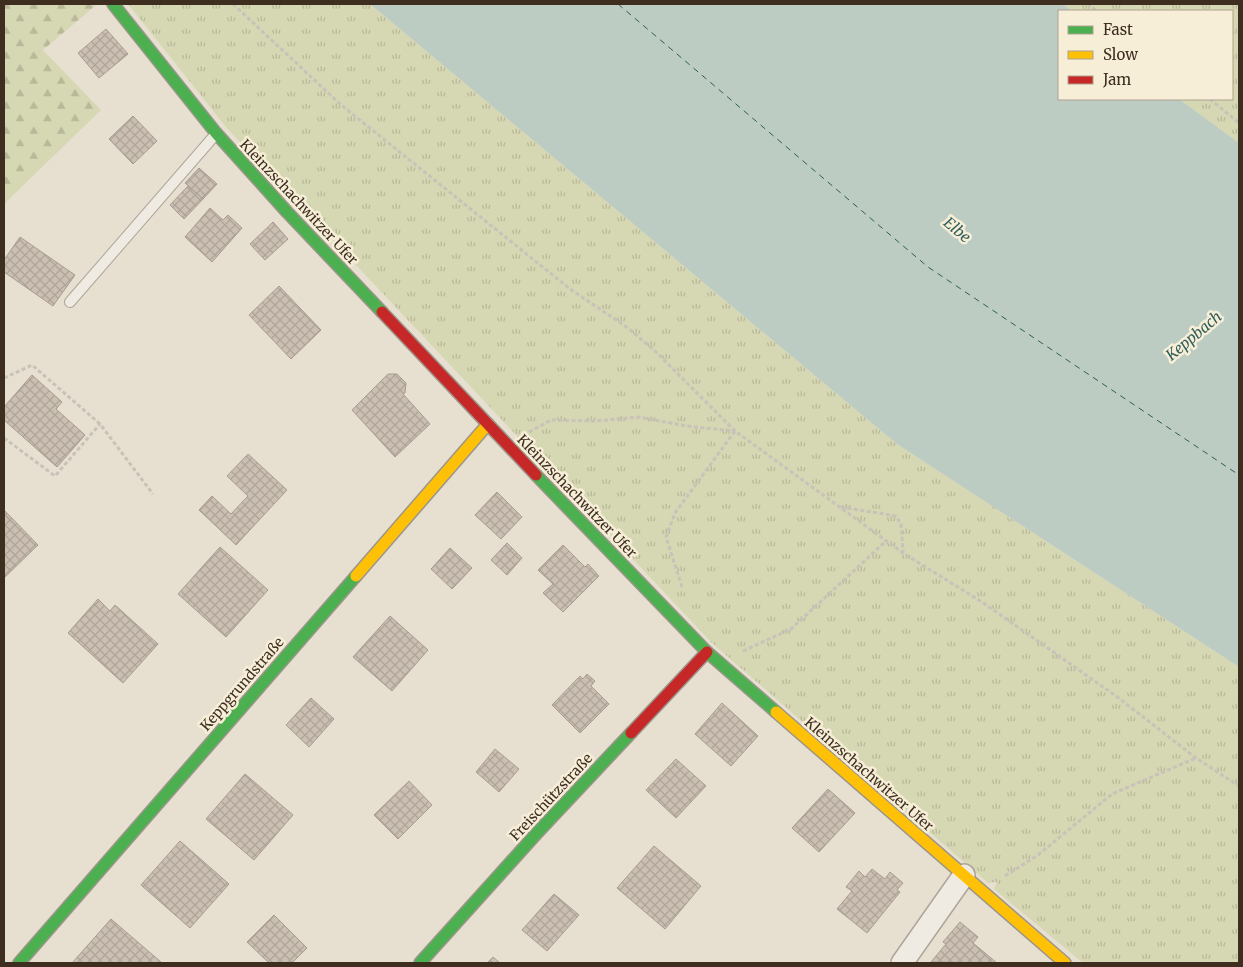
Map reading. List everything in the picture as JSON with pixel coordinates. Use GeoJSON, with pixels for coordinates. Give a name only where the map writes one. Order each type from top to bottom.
{"type":"FeatureCollection","features":[{"type":"Feature","properties":{"kind":"street","name":"Kleinzschachwitzer Ufer"},"geometry":{"type":"LineString","coordinates":[[113,4],[216,133],[286,212],[707,652],[1065,963]]}},
{"type":"Feature","properties":{"kind":"street","name":"Keppgrundstraße"},"geometry":{"type":"LineString","coordinates":[[19,963],[488,424]]}},
{"type":"Feature","properties":{"kind":"street","name":"Freischützstraße"},"geometry":{"type":"LineString","coordinates":[[420,963],[537,833],[707,652]]}},
{"type":"Feature","properties":{"kind":"street"},"geometry":{"type":"LineString","coordinates":[[902,963],[964,875]]}},
{"type":"Feature","properties":{"kind":"lane"},"geometry":{"type":"LineString","coordinates":[[70,302],[216,133]]}},
{"type":"Feature","properties":{"kind":"path"},"geometry":{"type":"LineString","coordinates":[[234,4],[340,104],[570,289],[628,328],[656,352],[735,431],[903,553],[982,602],[1116,696],[1196,758],[1239,786]]}},
{"type":"Feature","properties":{"kind":"path"},"geometry":{"type":"LineString","coordinates":[[1211,100],[1239,123]]}},
{"type":"Feature","properties":{"kind":"path"},"geometry":{"type":"LineString","coordinates":[[4,378],[32,365],[100,424],[153,494]]}},
{"type":"Feature","properties":{"kind":"path"},"geometry":{"type":"LineString","coordinates":[[507,443],[551,420],[596,421],[640,417],[686,426],[735,431]]}},
{"type":"Feature","properties":{"kind":"path"},"geometry":{"type":"LineString","coordinates":[[4,438],[56,476],[100,424]]}},
{"type":"Feature","properties":{"kind":"path"},"geometry":{"type":"LineString","coordinates":[[666,537],[675,513],[735,431]]}},
{"type":"Feature","properties":{"kind":"path"},"geometry":{"type":"LineString","coordinates":[[839,507],[896,516],[902,524],[903,553]]}},
{"type":"Feature","properties":{"kind":"path"},"geometry":{"type":"LineString","coordinates":[[722,666],[738,654],[791,629],[886,541]]}},
{"type":"Feature","properties":{"kind":"path"},"geometry":{"type":"LineString","coordinates":[[985,892],[1008,873],[1038,855],[1112,794],[1196,758]]}},
{"type":"Feature","properties":{"kind":"green space"},"geometry":{"type":"Polygon","coordinates":[[[4,4],[93,4],[95,6],[43,50],[101,110],[4,204],[4,4]]]}},
{"type":"Feature","properties":{"kind":"green space"},"geometry":{"type":"Polygon","coordinates":[[[128,4],[370,4],[897,444],[1239,667],[1239,963],[1083,963],[994,889],[997,882],[988,883],[712,643],[226,127],[128,4]]]}},
{"type":"Feature","properties":{"kind":"green space"},"geometry":{"type":"Polygon","coordinates":[[[1063,4],[1239,4],[1239,143],[1180,100],[1233,100],[1233,10],[1071,10],[1063,4]]]}},
{"type":"Feature","properties":{"kind":"water"},"geometry":{"type":"Polygon","coordinates":[[[370,4],[1063,4],[1071,10],[1058,10],[1058,100],[1180,100],[1239,143],[1239,667],[897,444],[370,4]]]}},
{"type":"Feature","properties":{"kind":"building"},"geometry":{"type":"Polygon","coordinates":[[[106,29],[128,54],[99,78],[78,53],[106,29]]]}},
{"type":"Feature","properties":{"kind":"building"},"geometry":{"type":"Polygon","coordinates":[[[133,116],[157,141],[133,164],[109,139],[133,116]]]}},
{"type":"Feature","properties":{"kind":"building"},"geometry":{"type":"Polygon","coordinates":[[[199,168],[217,184],[203,199],[185,183],[199,168]]]}},
{"type":"Feature","properties":{"kind":"building"},"geometry":{"type":"Polygon","coordinates":[[[188,186],[203,199],[184,219],[170,205],[188,186]]]}},
{"type":"Feature","properties":{"kind":"building"},"geometry":{"type":"Polygon","coordinates":[[[210,208],[223,220],[228,215],[242,228],[212,262],[185,237],[210,208]]]}},
{"type":"Feature","properties":{"kind":"building"},"geometry":{"type":"Polygon","coordinates":[[[273,222],[288,239],[265,260],[250,244],[273,222]]]}},
{"type":"Feature","properties":{"kind":"building"},"geometry":{"type":"Polygon","coordinates":[[[20,237],[75,275],[53,306],[4,272],[4,260],[20,237]]]}},
{"type":"Feature","properties":{"kind":"building"},"geometry":{"type":"Polygon","coordinates":[[[279,286],[321,330],[291,359],[249,315],[279,286]]]}},
{"type":"Feature","properties":{"kind":"building"},"geometry":{"type":"Polygon","coordinates":[[[388,374],[397,374],[406,383],[405,393],[403,394],[430,424],[395,457],[352,410],[388,374]]]}},
{"type":"Feature","properties":{"kind":"building"},"geometry":{"type":"Polygon","coordinates":[[[32,375],[62,402],[56,409],[85,435],[57,467],[4,420],[4,407],[32,375]]]}},
{"type":"Feature","properties":{"kind":"building"},"geometry":{"type":"Polygon","coordinates":[[[248,454],[287,490],[236,545],[199,510],[212,496],[231,514],[248,496],[227,476],[248,454]]]}},
{"type":"Feature","properties":{"kind":"building"},"geometry":{"type":"Polygon","coordinates":[[[497,492],[522,517],[501,539],[475,515],[497,492]]]}},
{"type":"Feature","properties":{"kind":"building"},"geometry":{"type":"Polygon","coordinates":[[[4,510],[38,545],[5,577],[4,576],[4,510]]]}},
{"type":"Feature","properties":{"kind":"building"},"geometry":{"type":"Polygon","coordinates":[[[507,543],[522,558],[507,575],[491,560],[507,543]]]}},
{"type":"Feature","properties":{"kind":"building"},"geometry":{"type":"Polygon","coordinates":[[[563,545],[585,567],[588,564],[599,576],[563,612],[543,593],[553,584],[538,570],[563,545]]]}},
{"type":"Feature","properties":{"kind":"building"},"geometry":{"type":"Polygon","coordinates":[[[220,547],[268,590],[226,637],[178,594],[220,547]]]}},
{"type":"Feature","properties":{"kind":"building"},"geometry":{"type":"Polygon","coordinates":[[[450,548],[472,568],[452,589],[431,569],[450,548]]]}},
{"type":"Feature","properties":{"kind":"building"},"geometry":{"type":"Polygon","coordinates":[[[98,599],[110,611],[115,605],[158,644],[123,683],[68,633],[98,599]]]}},
{"type":"Feature","properties":{"kind":"building"},"geometry":{"type":"Polygon","coordinates":[[[390,616],[428,650],[392,691],[353,657],[390,616]]]}},
{"type":"Feature","properties":{"kind":"building"},"geometry":{"type":"Polygon","coordinates":[[[587,674],[595,681],[591,686],[609,704],[580,733],[552,705],[580,676],[583,679],[587,674]]]}},
{"type":"Feature","properties":{"kind":"building"},"geometry":{"type":"Polygon","coordinates":[[[311,698],[334,719],[309,747],[286,725],[311,698]]]}},
{"type":"Feature","properties":{"kind":"building"},"geometry":{"type":"Polygon","coordinates":[[[722,703],[758,736],[731,766],[695,734],[722,703]]]}},
{"type":"Feature","properties":{"kind":"building"},"geometry":{"type":"Polygon","coordinates":[[[495,749],[519,769],[499,792],[476,772],[495,749]]]}},
{"type":"Feature","properties":{"kind":"building"},"geometry":{"type":"Polygon","coordinates":[[[676,759],[706,786],[676,818],[646,790],[676,759]]]}},
{"type":"Feature","properties":{"kind":"building"},"geometry":{"type":"Polygon","coordinates":[[[245,774],[293,815],[254,860],[206,819],[245,774]]]}},
{"type":"Feature","properties":{"kind":"building"},"geometry":{"type":"Polygon","coordinates":[[[409,781],[432,805],[398,839],[374,815],[409,781]]]}},
{"type":"Feature","properties":{"kind":"building"},"geometry":{"type":"Polygon","coordinates":[[[828,789],[855,813],[819,852],[792,828],[828,789]]]}},
{"type":"Feature","properties":{"kind":"building"},"geometry":{"type":"Polygon","coordinates":[[[180,841],[229,884],[190,928],[141,885],[180,841]]]}},
{"type":"Feature","properties":{"kind":"building"},"geometry":{"type":"Polygon","coordinates":[[[654,846],[701,886],[665,929],[617,888],[654,846]]]}},
{"type":"Feature","properties":{"kind":"building"},"geometry":{"type":"Polygon","coordinates":[[[872,869],[885,879],[890,872],[903,883],[897,890],[900,892],[867,933],[837,909],[852,891],[846,887],[859,871],[865,877],[872,869]]]}},
{"type":"Feature","properties":{"kind":"building"},"geometry":{"type":"Polygon","coordinates":[[[554,894],[579,915],[547,951],[522,930],[554,894]]]}},
{"type":"Feature","properties":{"kind":"building"},"geometry":{"type":"Polygon","coordinates":[[[274,915],[307,948],[292,963],[269,963],[247,942],[274,915]]]}},
{"type":"Feature","properties":{"kind":"building"},"geometry":{"type":"Polygon","coordinates":[[[111,919],[161,962],[72,963],[111,919]]]}},
{"type":"Feature","properties":{"kind":"building"},"geometry":{"type":"Polygon","coordinates":[[[960,922],[978,937],[973,943],[997,963],[931,962],[946,944],[943,942],[960,922]]]}},
{"type":"Feature","properties":{"kind":"building"},"geometry":{"type":"Polygon","coordinates":[[[493,957],[500,963],[487,963],[493,957]]]}},
{"type":"Feature","properties":{"kind":"ferry route"},"geometry":{"type":"LineString","coordinates":[[618,4],[928,267],[1239,475]]}},
{"type":"Feature","properties":{"kind":"traffic: fast"},"geometry":{"type":"LineString","coordinates":[[113,4],[216,133],[287,212],[382,312]]}},
{"type":"Feature","properties":{"kind":"traffic: fast"},"geometry":{"type":"LineString","coordinates":[[536,475],[707,652],[776,712]]}},
{"type":"Feature","properties":{"kind":"traffic: fast"},"geometry":{"type":"LineString","coordinates":[[19,963],[356,576]]}},
{"type":"Feature","properties":{"kind":"traffic: fast"},"geometry":{"type":"LineString","coordinates":[[420,963],[537,833],[631,733]]}},
{"type":"Feature","properties":{"kind":"traffic: slow"},"geometry":{"type":"LineString","coordinates":[[356,576],[488,424]]}},
{"type":"Feature","properties":{"kind":"traffic: slow"},"geometry":{"type":"LineString","coordinates":[[776,712],[1065,963]]}},
{"type":"Feature","properties":{"kind":"traffic: jam"},"geometry":{"type":"LineString","coordinates":[[382,312],[536,475]]}},
{"type":"Feature","properties":{"kind":"traffic: jam"},"geometry":{"type":"LineString","coordinates":[[631,733],[707,652]]}},
{"type":"Feature","properties":{"kind":"water label","name":"Elbe"},"geometry":{"type":"Point","coordinates":[957,230]}},
{"type":"Feature","properties":{"kind":"water label","name":"Keppbach"},"geometry":{"type":"Point","coordinates":[1194,336]}}]}
